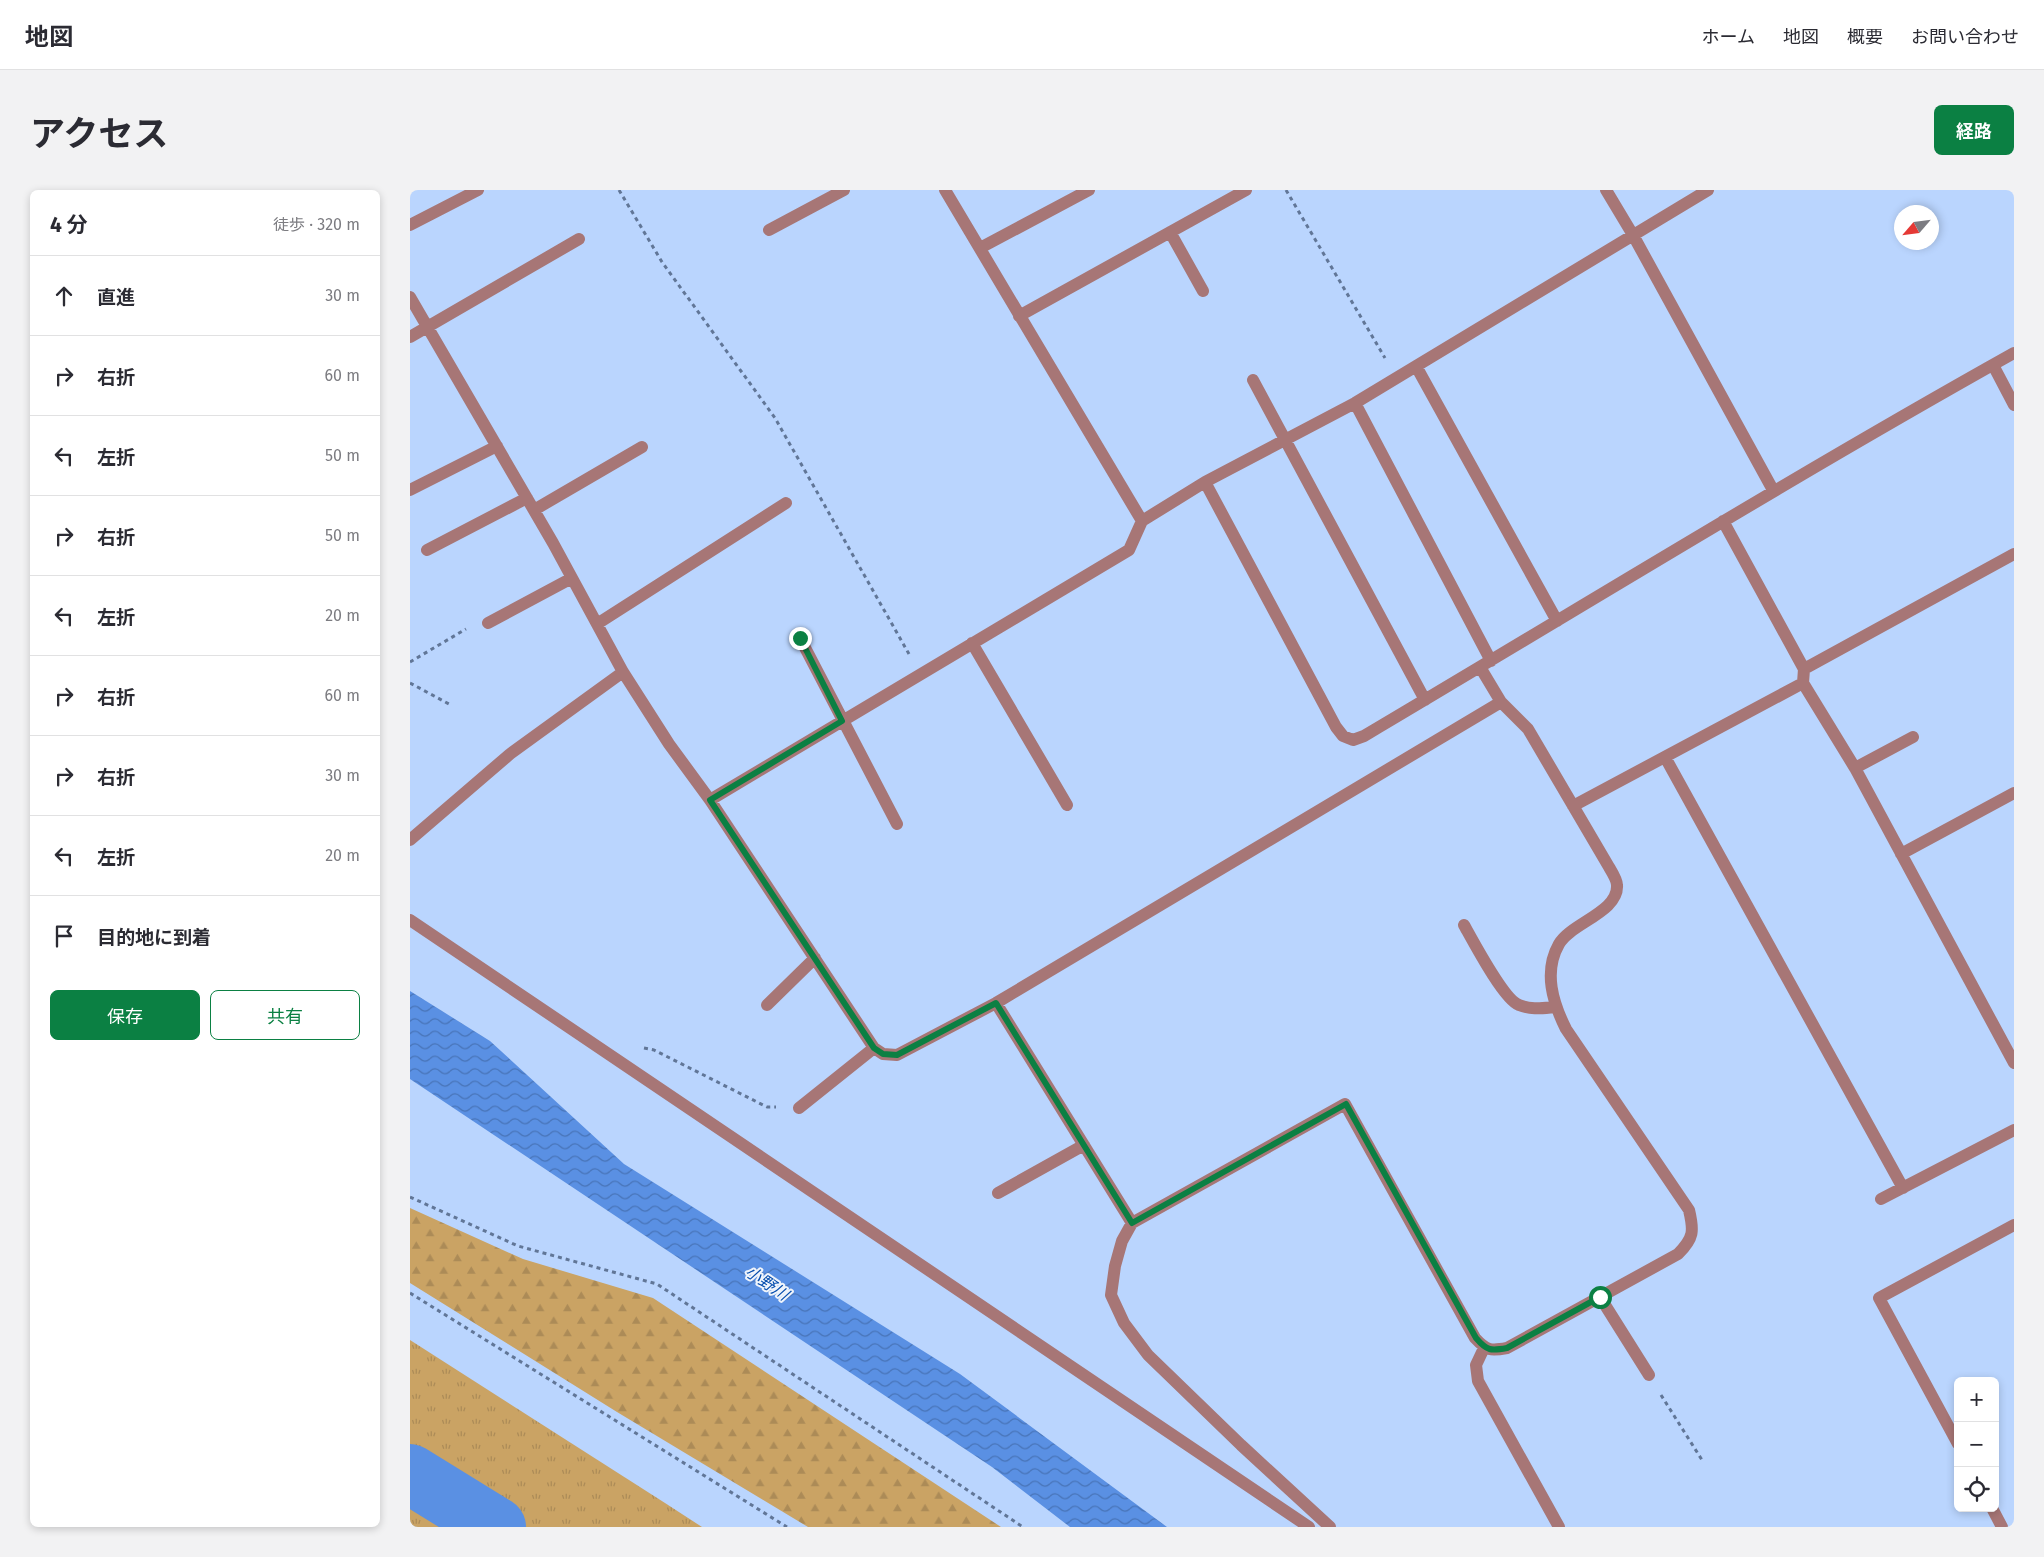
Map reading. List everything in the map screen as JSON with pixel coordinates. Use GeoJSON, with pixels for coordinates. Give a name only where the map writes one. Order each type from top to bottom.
{"type":"FeatureCollection","features":[{"type":"Feature","properties":{"kind":"street"},"geometry":{"type":"LineString","coordinates":[[410,225],[478,190]]}},
{"type":"Feature","properties":{"kind":"street"},"geometry":{"type":"LineString","coordinates":[[769,230],[844,190]]}},
{"type":"Feature","properties":{"kind":"street"},"geometry":{"type":"LineString","coordinates":[[945,190],[1142,521]]}},
{"type":"Feature","properties":{"kind":"street"},"geometry":{"type":"LineString","coordinates":[[980,248],[1089,190]]}},
{"type":"Feature","properties":{"kind":"street"},"geometry":{"type":"LineString","coordinates":[[1019,316],[1246,190]]}},
{"type":"Feature","properties":{"kind":"street"},"geometry":{"type":"LineString","coordinates":[[1606,190],[1633,235],[1773,490]]}},
{"type":"Feature","properties":{"kind":"street"},"geometry":{"type":"LineString","coordinates":[[710,800],[1129,550],[1142,521],[1205,482],[1355,403],[1708,190]]}},
{"type":"Feature","properties":{"kind":"street"},"geometry":{"type":"LineString","coordinates":[[1170,232],[1203,291]]}},
{"type":"Feature","properties":{"kind":"street"},"geometry":{"type":"LineString","coordinates":[[410,337],[580,239]]}},
{"type":"Feature","properties":{"kind":"street"},"geometry":{"type":"LineString","coordinates":[[410,297],[534,510],[623,672],[668,744],[710,800],[874,1048],[883,1054],[897,1055],[996,1003],[1501,702]]}},
{"type":"Feature","properties":{"kind":"street"},"geometry":{"type":"LineString","coordinates":[[1205,482],[1336,727],[1343,736],[1353,740],[1364,736],[1486,664],[1773,490],[2014,353]]}},
{"type":"Feature","properties":{"kind":"street"},"geometry":{"type":"LineString","coordinates":[[1993,365],[2014,405]]}},
{"type":"Feature","properties":{"kind":"street"},"geometry":{"type":"LineString","coordinates":[[1416,366],[1557,621]]}},
{"type":"Feature","properties":{"kind":"street"},"geometry":{"type":"LineString","coordinates":[[1253,380],[1425,700]]}},
{"type":"Feature","properties":{"kind":"street"},"geometry":{"type":"LineString","coordinates":[[1330,1527],[1324,1519],[1240,1445],[1148,1356],[1124,1323],[1112,1295],[1115,1266],[1122,1241],[1132,1223],[1346,1104],[1476,1338],[1484,1348],[1494,1350],[1507,1348],[1678,1254],[1688,1244],[1694,1228],[1689,1210],[1566,1029],[1554,1007],[1551,985],[1552,963],[1559,942],[1576,927],[1607,907],[1616,894],[1617,884],[1609,867],[1528,729],[1501,702],[1486,664],[1355,403]]}},
{"type":"Feature","properties":{"kind":"street"},"geometry":{"type":"LineString","coordinates":[[410,490],[497,446]]}},
{"type":"Feature","properties":{"kind":"street"},"geometry":{"type":"LineString","coordinates":[[534,510],[642,447]]}},
{"type":"Feature","properties":{"kind":"street"},"geometry":{"type":"LineString","coordinates":[[427,550],[527,498]]}},
{"type":"Feature","properties":{"kind":"street"},"geometry":{"type":"LineString","coordinates":[[597,624],[786,503]]}},
{"type":"Feature","properties":{"kind":"street"},"geometry":{"type":"LineString","coordinates":[[1723,521],[1804,669],[1803,683],[1854,768],[2014,1063]]}},
{"type":"Feature","properties":{"kind":"street"},"geometry":{"type":"LineString","coordinates":[[1804,669],[2014,554]]}},
{"type":"Feature","properties":{"kind":"street"},"geometry":{"type":"LineString","coordinates":[[488,623],[572,578]]}},
{"type":"Feature","properties":{"kind":"street"},"geometry":{"type":"LineString","coordinates":[[800,638],[897,824]]}},
{"type":"Feature","properties":{"kind":"street"},"geometry":{"type":"LineString","coordinates":[[972,643],[1067,805]]}},
{"type":"Feature","properties":{"kind":"street"},"geometry":{"type":"LineString","coordinates":[[410,840],[510,754],[623,672]]}},
{"type":"Feature","properties":{"kind":"street"},"geometry":{"type":"LineString","coordinates":[[1573,806],[1803,683]]}},
{"type":"Feature","properties":{"kind":"street"},"geometry":{"type":"LineString","coordinates":[[1854,768],[1913,737]]}},
{"type":"Feature","properties":{"kind":"street"},"geometry":{"type":"LineString","coordinates":[[1665,757],[1903,1188]]}},
{"type":"Feature","properties":{"kind":"street"},"geometry":{"type":"LineString","coordinates":[[1900,854],[2014,792]]}},
{"type":"Feature","properties":{"kind":"street"},"geometry":{"type":"LineString","coordinates":[[410,920],[1309,1527]]}},
{"type":"Feature","properties":{"kind":"street"},"geometry":{"type":"LineString","coordinates":[[1464,925],[1506,994],[1517,1005],[1532,1008],[1554,1007]]}},
{"type":"Feature","properties":{"kind":"street"},"geometry":{"type":"LineString","coordinates":[[767,1005],[815,958]]}},
{"type":"Feature","properties":{"kind":"street"},"geometry":{"type":"LineString","coordinates":[[996,1003],[1132,1223]]}},
{"type":"Feature","properties":{"kind":"street"},"geometry":{"type":"LineString","coordinates":[[799,1108],[874,1048]]}},
{"type":"Feature","properties":{"kind":"street"},"geometry":{"type":"LineString","coordinates":[[1881,1199],[2014,1130]]}},
{"type":"Feature","properties":{"kind":"street"},"geometry":{"type":"LineString","coordinates":[[998,1193],[1084,1145]]}},
{"type":"Feature","properties":{"kind":"street"},"geometry":{"type":"LineString","coordinates":[[1954,1437],[1880,1298],[2014,1225]]}},
{"type":"Feature","properties":{"kind":"street"},"geometry":{"type":"LineString","coordinates":[[1600,1297],[1649,1375]]}},
{"type":"Feature","properties":{"kind":"street"},"geometry":{"type":"LineString","coordinates":[[1484,1348],[1476,1365],[1478,1381],[1559,1527]]}},
{"type":"Feature","properties":{"kind":"street"},"geometry":{"type":"LineString","coordinates":[[1994,1512],[2002,1527]]}},
{"type":"Feature","properties":{"kind":"path"},"geometry":{"type":"LineString","coordinates":[[619,190],[662,262],[775,418],[920,674]]}},
{"type":"Feature","properties":{"kind":"path"},"geometry":{"type":"LineString","coordinates":[[1286,190],[1396,378]]}},
{"type":"Feature","properties":{"kind":"path"},"geometry":{"type":"LineString","coordinates":[[410,662],[468,628],[488,623]]}},
{"type":"Feature","properties":{"kind":"path"},"geometry":{"type":"LineString","coordinates":[[410,683],[449,704]]}},
{"type":"Feature","properties":{"kind":"path"},"geometry":{"type":"LineString","coordinates":[[609,1054],[626,1044],[654,1050],[767,1107],[799,1108]]}},
{"type":"Feature","properties":{"kind":"path"},"geometry":{"type":"LineString","coordinates":[[410,1197],[518,1246],[657,1284],[1023,1527]]}},
{"type":"Feature","properties":{"kind":"path"},"geometry":{"type":"LineString","coordinates":[[410,1293],[787,1527]]}},
{"type":"Feature","properties":{"kind":"path"},"geometry":{"type":"LineString","coordinates":[[1649,1375],[1702,1460]]}},
{"type":"Feature","properties":{"kind":"green space"},"geometry":{"type":"Polygon","coordinates":[[[410,1208],[523,1259],[653,1298],[1001,1527],[808,1527],[617,1412],[410,1283],[410,1208]]]}},
{"type":"Feature","properties":{"kind":"green space"},"geometry":{"type":"Polygon","coordinates":[[[410,1340],[665,1503],[702,1527],[410,1527],[410,1340]]]}},
{"type":"Feature","properties":{"kind":"water","name":"小野川"},"geometry":{"type":"Polygon","coordinates":[[[410,991],[490,1041],[624,1164],[960,1374],[1167,1527],[1070,1527],[992,1467],[410,1079],[410,991]]]}},
{"type":"Feature","properties":{"kind":"waterway"},"geometry":{"type":"LineString","coordinates":[[410,1474],[496,1527]]}},
{"type":"Feature","properties":{"kind":"route"},"geometry":{"type":"LineString","coordinates":[[800,638],[842,721],[710,800],[874,1048],[883,1054],[897,1055],[996,1003],[1132,1223],[1346,1104],[1476,1338],[1484,1348],[1494,1350],[1507,1348],[1600,1297]]}}]}
